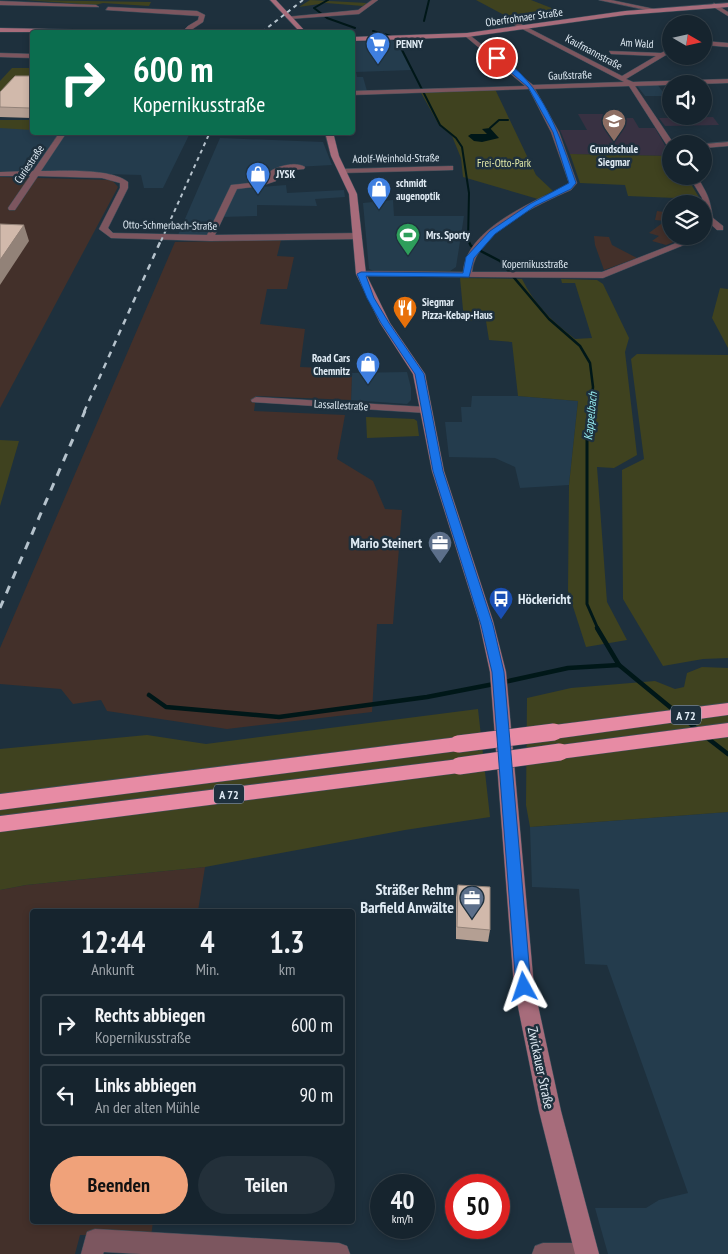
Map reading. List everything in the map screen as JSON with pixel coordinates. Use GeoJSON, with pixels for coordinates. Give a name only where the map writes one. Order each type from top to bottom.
{"type":"FeatureCollection","features":[{"type":"Feature","properties":{"kind":"highway","name":"A 72"},"geometry":{"type":"LineString","coordinates":[[0,802],[728,710]]}},
{"type":"Feature","properties":{"kind":"highway","name":"A 72"},"geometry":{"type":"LineString","coordinates":[[0,824],[728,730]]}},
{"type":"Feature","properties":{"kind":"main road"},"geometry":{"type":"LineString","coordinates":[[273,0],[301,30]]}},
{"type":"Feature","properties":{"kind":"main road","name":"Oberfrohnaer Straße"},"geometry":{"type":"LineString","coordinates":[[355,39],[467,35],[656,10],[728,5]]}},
{"type":"Feature","properties":{"kind":"main road"},"geometry":{"type":"LineString","coordinates":[[0,30],[30,31]]}},
{"type":"Feature","properties":{"kind":"main road","name":"Zwickauer Straße"},"geometry":{"type":"LineString","coordinates":[[329,135],[335,156],[353,194],[361,274],[371,298],[385,323],[419,374],[438,471],[487,625],[500,680],[524,987],[550,1111],[587,1254]]}},
{"type":"Feature","properties":{"kind":"street"},"geometry":{"type":"LineString","coordinates":[[290,17],[359,12],[375,0]]}},
{"type":"Feature","properties":{"kind":"street"},"geometry":{"type":"LineString","coordinates":[[602,0],[656,10]]}},
{"type":"Feature","properties":{"kind":"street"},"geometry":{"type":"LineString","coordinates":[[0,3],[96,7]]}},
{"type":"Feature","properties":{"kind":"street"},"geometry":{"type":"LineString","coordinates":[[714,5],[728,14]]}},
{"type":"Feature","properties":{"kind":"street"},"geometry":{"type":"LineString","coordinates":[[108,9],[197,13],[202,16],[201,21],[188,30]]}},
{"type":"Feature","properties":{"kind":"street","name":"Kaufmannstraße"},"geometry":{"type":"LineString","coordinates":[[509,20],[630,83],[664,135]]}},
{"type":"Feature","properties":{"kind":"street"},"geometry":{"type":"LineString","coordinates":[[467,35],[530,86],[556,132],[572,183],[521,212],[492,233],[470,257],[467,275]]}},
{"type":"Feature","properties":{"kind":"street"},"geometry":{"type":"LineString","coordinates":[[712,44],[728,45]]}},
{"type":"Feature","properties":{"kind":"street","name":"Am Wald"},"geometry":{"type":"LineString","coordinates":[[611,52],[662,55]]}},
{"type":"Feature","properties":{"kind":"street"},"geometry":{"type":"LineString","coordinates":[[0,55],[30,56]]}},
{"type":"Feature","properties":{"kind":"street","name":"Am Wald"},"geometry":{"type":"LineString","coordinates":[[622,80],[662,55]]}},
{"type":"Feature","properties":{"kind":"street","name":"Gaußstraße"},"geometry":{"type":"LineString","coordinates":[[355,93],[728,81]]}},
{"type":"Feature","properties":{"kind":"street","name":"Curiestraße"},"geometry":{"type":"LineString","coordinates":[[12,208],[62,135]]}},
{"type":"Feature","properties":{"kind":"street"},"geometry":{"type":"LineString","coordinates":[[712,145],[728,144]]}},
{"type":"Feature","properties":{"kind":"street"},"geometry":{"type":"LineString","coordinates":[[210,238],[234,186],[266,183],[273,179],[272,174],[278,168],[300,167]]}},
{"type":"Feature","properties":{"kind":"street","name":"Adolf-Weinhold-Straße"},"geometry":{"type":"LineString","coordinates":[[343,171],[450,168]]}},
{"type":"Feature","properties":{"kind":"street","name":"Otto-Schmerbach-Straße"},"geometry":{"type":"LineString","coordinates":[[0,174],[109,177],[124,182],[124,188],[103,229],[108,234],[210,238],[358,236]]}},
{"type":"Feature","properties":{"kind":"street"},"geometry":{"type":"LineString","coordinates":[[698,185],[707,201],[709,221],[724,227]]}},
{"type":"Feature","properties":{"kind":"street","name":"Kopernikusstraße"},"geometry":{"type":"LineString","coordinates":[[712,232],[724,227]]}},
{"type":"Feature","properties":{"kind":"street","name":"Kopernikusstraße"},"geometry":{"type":"LineString","coordinates":[[361,274],[603,275],[680,245]]}},
{"type":"Feature","properties":{"kind":"street","name":"Lassallestraße"},"geometry":{"type":"LineString","coordinates":[[256,400],[426,410]]}},
{"type":"Feature","properties":{"kind":"street"},"geometry":{"type":"LineString","coordinates":[[94,1247],[339,1254]]}},
{"type":"Feature","properties":{"kind":"street"},"geometry":{"type":"LineString","coordinates":[[543,1254],[587,1254]]}},
{"type":"Feature","properties":{"kind":"shaded area"},"geometry":{"type":"Polygon","coordinates":[[[392,40],[397,43],[411,70],[356,72],[357,77],[363,77],[367,91],[355,91],[355,42],[392,40]]]}},
{"type":"Feature","properties":{"kind":"shaded area"},"geometry":{"type":"Polygon","coordinates":[[[639,84],[657,84],[662,91],[662,96],[645,96],[638,87],[639,84]]]}},
{"type":"Feature","properties":{"kind":"shaded area","name":"Grundschule Siegmar"},"geometry":{"type":"Polygon","coordinates":[[[578,114],[607,114],[610,118],[633,118],[639,128],[655,128],[662,140],[662,156],[570,154],[560,130],[587,130],[578,114]]]}},
{"type":"Feature","properties":{"kind":"shaded area"},"geometry":{"type":"Polygon","coordinates":[[[712,117],[719,125],[665,126],[664,125],[712,125],[712,117]]]}},
{"type":"Feature","properties":{"kind":"shaded area"},"geometry":{"type":"Polygon","coordinates":[[[0,126],[30,127],[30,135],[189,135],[163,188],[144,188],[141,175],[0,171],[0,126]]]}},
{"type":"Feature","properties":{"kind":"shaded area"},"geometry":{"type":"Polygon","coordinates":[[[490,128],[499,138],[482,142],[474,141],[468,136],[471,134],[487,134],[482,129],[490,128]]]}},
{"type":"Feature","properties":{"kind":"shaded area"},"geometry":{"type":"Polygon","coordinates":[[[220,138],[323,142],[332,165],[277,168],[269,173],[269,180],[265,183],[236,184],[230,187],[207,235],[178,235],[220,138]]]}},
{"type":"Feature","properties":{"kind":"shaded area"},"geometry":{"type":"Polygon","coordinates":[[[0,177],[112,180],[118,187],[0,408],[0,177]]]}},
{"type":"Feature","properties":{"kind":"shaded area"},"geometry":{"type":"Polygon","coordinates":[[[286,185],[287,193],[344,190],[345,197],[315,199],[317,206],[257,205],[257,216],[221,217],[236,189],[286,185]]]}},
{"type":"Feature","properties":{"kind":"shaded area"},"geometry":{"type":"Polygon","coordinates":[[[393,200],[394,216],[464,216],[456,267],[450,271],[374,271],[369,269],[363,203],[393,200]]]}},
{"type":"Feature","properties":{"kind":"shaded area"},"geometry":{"type":"Polygon","coordinates":[[[657,211],[662,212],[662,221],[655,220],[657,211]]]}},
{"type":"Feature","properties":{"kind":"shaded area"},"geometry":{"type":"Polygon","coordinates":[[[662,223],[662,244],[652,241],[659,236],[649,233],[662,223]]]}},
{"type":"Feature","properties":{"kind":"shaded area"},"geometry":{"type":"Polygon","coordinates":[[[594,236],[609,237],[612,245],[637,258],[604,270],[595,245],[594,236]]]}},
{"type":"Feature","properties":{"kind":"shaded area"},"geometry":{"type":"Polygon","coordinates":[[[281,240],[277,256],[294,257],[287,289],[267,289],[260,324],[305,329],[300,367],[347,369],[352,373],[351,400],[256,396],[254,411],[345,415],[337,459],[373,481],[385,509],[402,510],[393,624],[377,624],[372,712],[227,729],[107,711],[101,700],[73,704],[61,689],[0,684],[0,648],[175,242],[281,240]]]}},
{"type":"Feature","properties":{"kind":"shaded area"},"geometry":{"type":"Polygon","coordinates":[[[407,372],[411,388],[411,400],[407,404],[351,400],[352,373],[407,372]]]}},
{"type":"Feature","properties":{"kind":"shaded area"},"geometry":{"type":"Polygon","coordinates":[[[472,396],[518,396],[578,401],[569,485],[520,488],[515,467],[495,458],[449,457],[445,422],[462,422],[461,407],[471,407],[472,396]]]}},
{"type":"Feature","properties":{"kind":"shaded area"},"geometry":{"type":"Polygon","coordinates":[[[728,812],[728,1254],[608,1254],[595,1208],[646,1208],[659,1200],[688,1193],[607,965],[585,964],[579,889],[532,887],[530,827],[728,812]]]}},
{"type":"Feature","properties":{"kind":"shaded area"},"geometry":{"type":"Polygon","coordinates":[[[205,867],[198,909],[30,909],[30,1224],[153,1224],[151,1237],[80,1235],[75,1254],[0,1254],[0,890],[26,885],[205,867]]]}},
{"type":"Feature","properties":{"kind":"green space"},"geometry":{"type":"Polygon","coordinates":[[[25,0],[151,2],[149,6],[103,3],[95,5],[25,0]]]}},
{"type":"Feature","properties":{"kind":"green space"},"geometry":{"type":"Polygon","coordinates":[[[310,0],[367,3],[363,6],[326,3],[299,7],[310,0]]]}},
{"type":"Feature","properties":{"kind":"green space"},"geometry":{"type":"Polygon","coordinates":[[[476,0],[531,0],[554,9],[506,16],[476,0]]]}},
{"type":"Feature","properties":{"kind":"green space"},"geometry":{"type":"Polygon","coordinates":[[[12,68],[30,68],[30,86],[0,102],[0,81],[12,68]]]}},
{"type":"Feature","properties":{"kind":"green space","name":"Frei-Otto-Park"},"geometry":{"type":"Polygon","coordinates":[[[495,89],[536,175],[553,191],[538,199],[463,177],[461,158],[452,136],[439,125],[420,91],[495,89]]]}},
{"type":"Feature","properties":{"kind":"green space"},"geometry":{"type":"Polygon","coordinates":[[[0,120],[30,120],[30,130],[0,128],[0,120]]]}},
{"type":"Feature","properties":{"kind":"green space"},"geometry":{"type":"Polygon","coordinates":[[[570,154],[662,156],[662,185],[691,185],[698,195],[662,195],[662,197],[628,196],[625,185],[580,183],[570,154]]]}},
{"type":"Feature","properties":{"kind":"green space"},"geometry":{"type":"Polygon","coordinates":[[[460,278],[522,279],[532,297],[545,312],[575,339],[592,338],[575,283],[562,283],[561,279],[597,280],[603,284],[629,338],[625,352],[637,455],[614,468],[597,467],[607,602],[627,640],[586,647],[568,591],[569,485],[578,401],[518,396],[512,342],[489,340],[486,321],[464,320],[460,278]]]}},
{"type":"Feature","properties":{"kind":"green space"},"geometry":{"type":"Polygon","coordinates":[[[720,288],[728,289],[728,348],[712,318],[720,288]]]}},
{"type":"Feature","properties":{"kind":"green space"},"geometry":{"type":"Polygon","coordinates":[[[637,354],[728,355],[728,658],[703,659],[663,666],[623,599],[622,470],[644,459],[631,359],[637,354]]]}},
{"type":"Feature","properties":{"kind":"green space"},"geometry":{"type":"Polygon","coordinates":[[[366,417],[414,419],[417,421],[419,436],[367,438],[366,417]]]}},
{"type":"Feature","properties":{"kind":"green space"},"geometry":{"type":"Polygon","coordinates":[[[0,440],[19,441],[0,506],[0,440]]]}},
{"type":"Feature","properties":{"kind":"green space"},"geometry":{"type":"Polygon","coordinates":[[[702,667],[728,668],[728,812],[530,827],[526,805],[527,698],[571,688],[655,681],[675,689],[684,687],[687,673],[702,667]]]}},
{"type":"Feature","properties":{"kind":"green space"},"geometry":{"type":"Polygon","coordinates":[[[478,709],[490,817],[405,830],[205,867],[26,885],[0,890],[0,749],[147,735],[206,744],[478,709]]]}},
{"type":"Feature","properties":{"kind":"building"},"geometry":{"type":"Polygon","coordinates":[[[15,76],[30,76],[30,108],[0,107],[0,92],[15,76]]]}},
{"type":"Feature","properties":{"kind":"building"},"geometry":{"type":"Polygon","coordinates":[[[0,224],[24,225],[0,260],[0,224]]]}},
{"type":"Feature","properties":{"kind":"building","name":"Sträßer Rehm Barfield Anwälte"},"geometry":{"type":"Polygon","coordinates":[[[458,885],[490,887],[490,930],[457,927],[458,885]]]}},
{"type":"Feature","properties":{"kind":"waterway"},"geometry":{"type":"LineString","coordinates":[[328,0],[314,8],[327,18],[355,28]]}},
{"type":"Feature","properties":{"kind":"waterway"},"geometry":{"type":"LineString","coordinates":[[424,21],[429,0]]}},
{"type":"Feature","properties":{"kind":"waterway","name":"Kappelbach"},"geometry":{"type":"LineString","coordinates":[[373,31],[391,36],[399,44],[440,125],[456,138],[462,147],[469,193],[468,240]]}},
{"type":"Feature","properties":{"kind":"waterway"},"geometry":{"type":"LineString","coordinates":[[490,128],[499,120],[508,120]]}},
{"type":"Feature","properties":{"kind":"waterway","name":"Kappelbach"},"geometry":{"type":"LineString","coordinates":[[468,240],[471,246],[500,261],[549,319],[580,346],[590,363],[593,387],[590,412]]}},
{"type":"Feature","properties":{"kind":"waterway","name":"Kappelbach"},"geometry":{"type":"LineString","coordinates":[[590,411],[587,431],[587,604],[598,629]]}},
{"type":"Feature","properties":{"kind":"waterway","name":"Kappelbach"},"geometry":{"type":"LineString","coordinates":[[597,628],[619,665]]}},
{"type":"Feature","properties":{"kind":"waterway"},"geometry":{"type":"LineString","coordinates":[[504,682],[568,668],[619,665]]}},
{"type":"Feature","properties":{"kind":"waterway","name":"Kappelbach"},"geometry":{"type":"LineString","coordinates":[[619,665],[676,712]]}},
{"type":"Feature","properties":{"kind":"waterway"},"geometry":{"type":"LineString","coordinates":[[149,695],[166,707],[279,717],[427,697],[494,684]]}},
{"type":"Feature","properties":{"kind":"waterway","name":"Kappelbach"},"geometry":{"type":"LineString","coordinates":[[683,718],[697,729]]}},
{"type":"Feature","properties":{"kind":"waterway","name":"Kappelbach"},"geometry":{"type":"LineString","coordinates":[[706,737],[728,754]]}},
{"type":"Feature","properties":{"kind":"railway"},"geometry":{"type":"LineString","coordinates":[[265,30],[303,0]]}},
{"type":"Feature","properties":{"kind":"railway"},"geometry":{"type":"LineString","coordinates":[[161,241],[209,135]]}},
{"type":"Feature","properties":{"kind":"railway"},"geometry":{"type":"LineString","coordinates":[[84,412],[161,240]]}},
{"type":"Feature","properties":{"kind":"railway"},"geometry":{"type":"LineString","coordinates":[[0,608],[85,411]]}},
{"type":"Feature","properties":{"kind":"place","name":"PENNY"},"geometry":{"type":"Point","coordinates":[378,65]}},
{"type":"Feature","properties":{"kind":"place","name":"Grundschule Siegmar"},"geometry":{"type":"Point","coordinates":[614,142]}},
{"type":"Feature","properties":{"kind":"place","name":"JYSK"},"geometry":{"type":"Point","coordinates":[258,195]}},
{"type":"Feature","properties":{"kind":"place","name":"schmidt augenoptik"},"geometry":{"type":"Point","coordinates":[379,210]}},
{"type":"Feature","properties":{"kind":"place","name":"Mrs. Sporty"},"geometry":{"type":"Point","coordinates":[408,256]}},
{"type":"Feature","properties":{"kind":"place","name":"Siegmar Pizza-Kebap-Haus"},"geometry":{"type":"Point","coordinates":[405,329]}},
{"type":"Feature","properties":{"kind":"place","name":"Road Cars Chemnitz"},"geometry":{"type":"Point","coordinates":[368,385]}},
{"type":"Feature","properties":{"kind":"place","name":"Mario Steinert"},"geometry":{"type":"Point","coordinates":[440,564]}},
{"type":"Feature","properties":{"kind":"place","name":"Höckericht"},"geometry":{"type":"Point","coordinates":[501,620]}},
{"type":"Feature","properties":{"kind":"place","name":"Sträßer Rehm Barfield Anwälte"},"geometry":{"type":"Point","coordinates":[472,919]}},
{"type":"Feature","properties":{"kind":"route"},"geometry":{"type":"LineString","coordinates":[[497,58],[530,86],[556,132],[572,183],[568,188],[532,205],[492,233],[470,257],[467,275],[361,274],[371,298],[385,323],[414,363],[419,374],[424,391],[438,471],[487,625],[498,672],[501,688],[524,987]]}}]}
